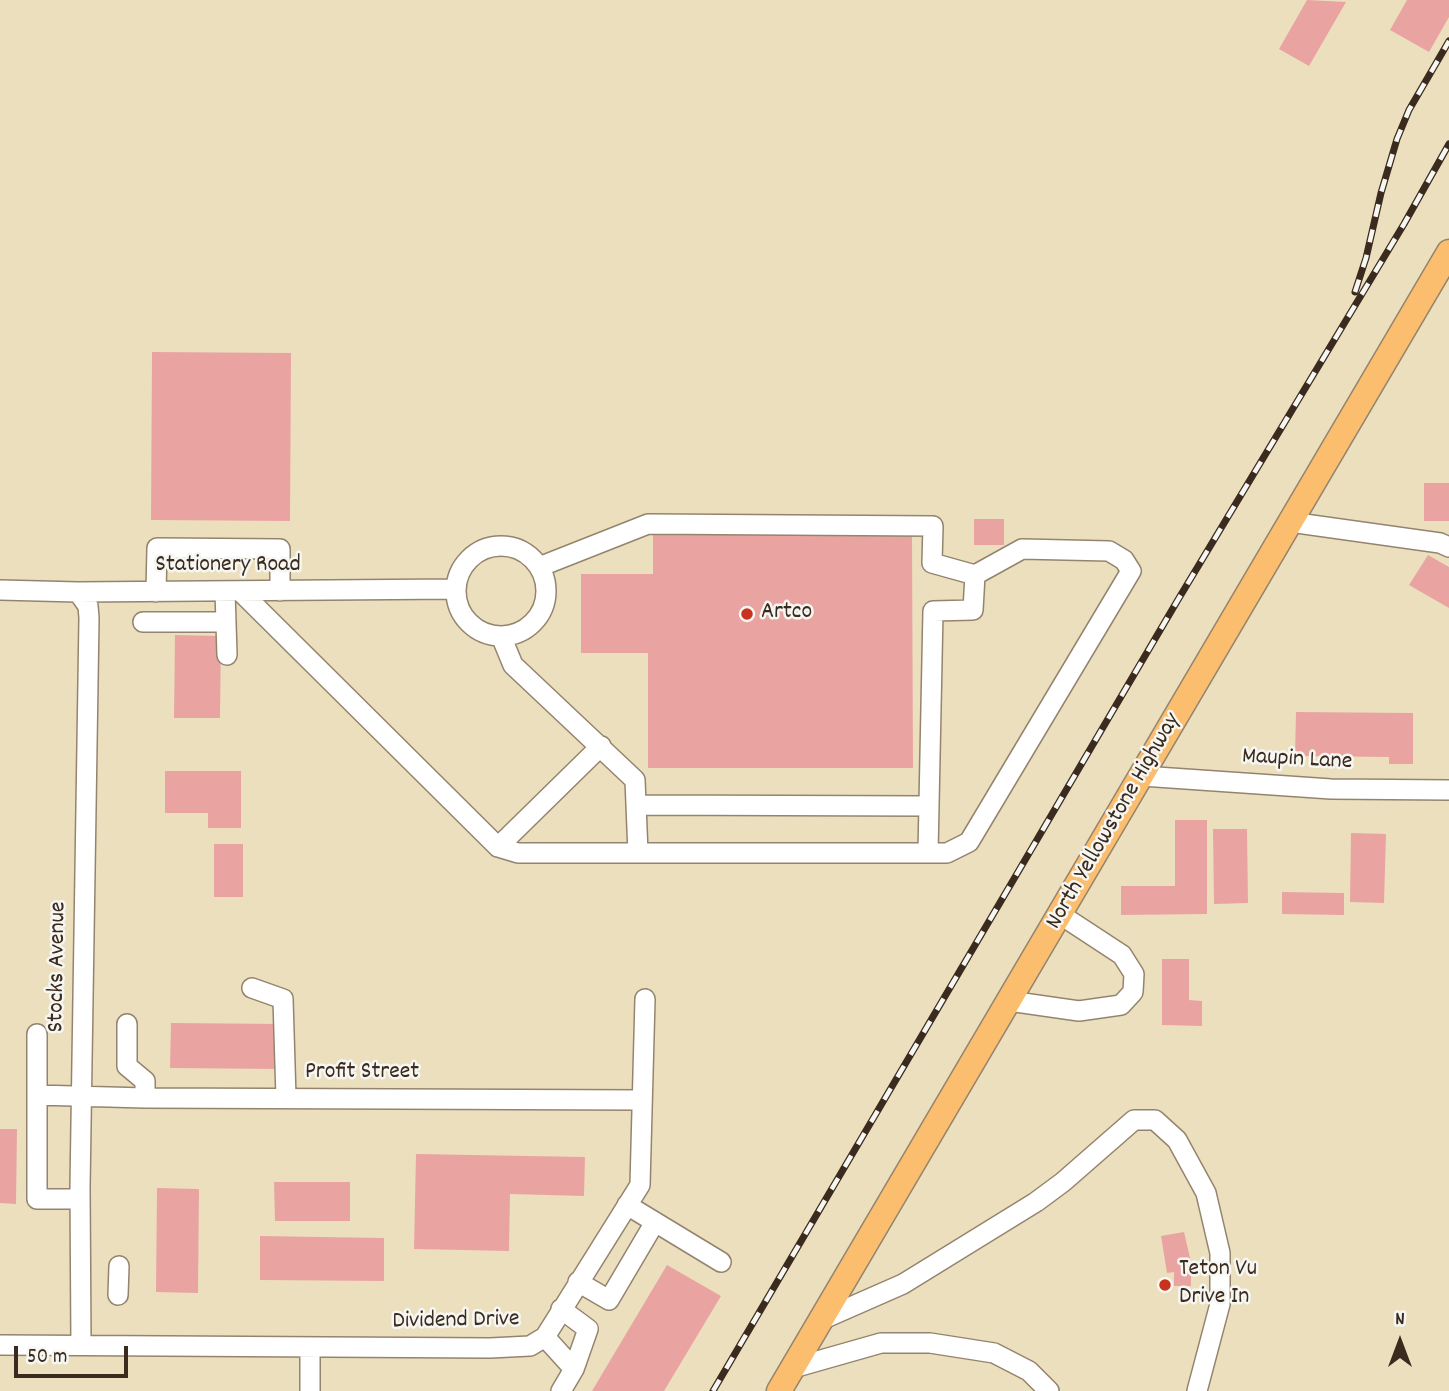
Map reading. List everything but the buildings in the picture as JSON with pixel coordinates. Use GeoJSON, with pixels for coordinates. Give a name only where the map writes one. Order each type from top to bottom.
{"type":"FeatureCollection","features":[{"type":"Feature","properties":{"kind":"main road","name":"North Yellowstone Highway"},"geometry":{"type":"LineString","coordinates":[[779,1391],[1449,252]]}},
{"type":"Feature","properties":{"kind":"street"},"geometry":{"type":"LineString","coordinates":[[1290,522],[1440,543],[1449,547]]}},
{"type":"Feature","properties":{"kind":"street"},"geometry":{"type":"LineString","coordinates":[[232,592],[498,847],[518,853],[947,853],[969,842],[1130,571],[1124,560],[1109,551],[1022,549],[975,575],[932,563],[933,526],[648,524],[539,567]]}},
{"type":"Feature","properties":{"kind":"street"},"geometry":{"type":"LineString","coordinates":[[492,546],[508,546],[522,551],[534,560],[546,588],[544,603],[528,626],[516,633],[501,636],[487,634],[464,617],[457,604],[455,589],[458,574],[466,561],[478,551],[492,546]]}},
{"type":"Feature","properties":{"kind":"street"},"geometry":{"type":"LineString","coordinates":[[156,592],[157,548],[279,549],[280,591]]}},
{"type":"Feature","properties":{"kind":"street"},"geometry":{"type":"LineString","coordinates":[[928,853],[933,611],[973,610],[975,575]]}},
{"type":"Feature","properties":{"kind":"street","name":"Stationery Road"},"geometry":{"type":"LineString","coordinates":[[0,590],[232,592],[455,589]]}},
{"type":"Feature","properties":{"kind":"street","name":"Stocks Avenue"},"geometry":{"type":"LineString","coordinates":[[78,592],[88,606],[89,618],[80,1199],[81,1345]]}},
{"type":"Feature","properties":{"kind":"street"},"geometry":{"type":"LineString","coordinates":[[227,655],[226,622],[232,592]]}},
{"type":"Feature","properties":{"kind":"street"},"geometry":{"type":"LineString","coordinates":[[143,622],[226,622]]}},
{"type":"Feature","properties":{"kind":"street"},"geometry":{"type":"LineString","coordinates":[[501,636],[513,665],[635,780],[638,853]]}},
{"type":"Feature","properties":{"kind":"street"},"geometry":{"type":"LineString","coordinates":[[498,847],[600,746]]}},
{"type":"Feature","properties":{"kind":"street","name":"Maupin Lane"},"geometry":{"type":"LineString","coordinates":[[1142,776],[1318,788],[1449,790]]}},
{"type":"Feature","properties":{"kind":"street"},"geometry":{"type":"LineString","coordinates":[[636,805],[929,806]]}},
{"type":"Feature","properties":{"kind":"street"},"geometry":{"type":"LineString","coordinates":[[1009,1002],[1079,1011],[1121,1005],[1133,992],[1134,974],[1122,955],[1061,915]]}},
{"type":"Feature","properties":{"kind":"street"},"geometry":{"type":"LineString","coordinates":[[253,988],[283,999],[286,1098]]}},
{"type":"Feature","properties":{"kind":"street","name":"Dividend Drive"},"geometry":{"type":"LineString","coordinates":[[0,1345],[490,1349],[530,1346],[545,1337],[640,1185],[645,999]]}},
{"type":"Feature","properties":{"kind":"street"},"geometry":{"type":"LineString","coordinates":[[127,1024],[127,1066],[145,1081],[145,1098]]}},
{"type":"Feature","properties":{"kind":"street"},"geometry":{"type":"LineString","coordinates":[[37,1034],[37,1199],[80,1199]]}},
{"type":"Feature","properties":{"kind":"street","name":"Profit Street"},"geometry":{"type":"LineString","coordinates":[[37,1095],[145,1098],[642,1100]]}},
{"type":"Feature","properties":{"kind":"street"},"geometry":{"type":"LineString","coordinates":[[821,1320],[902,1284],[1036,1202],[1134,1120],[1155,1120],[1177,1140],[1206,1193],[1220,1253],[1220,1304],[1197,1391]]}},
{"type":"Feature","properties":{"kind":"street"},"geometry":{"type":"LineString","coordinates":[[627,1205],[721,1262]]}},
{"type":"Feature","properties":{"kind":"street"},"geometry":{"type":"LineString","coordinates":[[578,1282],[609,1300],[655,1222]]}},
{"type":"Feature","properties":{"kind":"street"},"geometry":{"type":"LineString","coordinates":[[118,1295],[119,1266]]}},
{"type":"Feature","properties":{"kind":"street"},"geometry":{"type":"LineString","coordinates":[[561,1309],[588,1329],[574,1368],[561,1391]]}},
{"type":"Feature","properties":{"kind":"street"},"geometry":{"type":"LineString","coordinates":[[545,1337],[574,1368]]}},
{"type":"Feature","properties":{"kind":"street"},"geometry":{"type":"LineString","coordinates":[[793,1367],[881,1343],[930,1343],[993,1353],[1029,1371],[1049,1391]]}},
{"type":"Feature","properties":{"kind":"street"},"geometry":{"type":"LineString","coordinates":[[310,1347],[310,1391]]}},
{"type":"Feature","properties":{"kind":"railway"},"geometry":{"type":"LineString","coordinates":[[1355,292],[1397,139],[1409,110],[1449,41]]}},
{"type":"Feature","properties":{"kind":"railway"},"geometry":{"type":"LineString","coordinates":[[713,1391],[1449,144]]}},
{"type":"Feature","properties":{"kind":"place","name":"Artco"},"geometry":{"type":"Point","coordinates":[747,614]}},
{"type":"Feature","properties":{"kind":"place","name":"Teton Vu Drive In"},"geometry":{"type":"Point","coordinates":[1165,1285]}}]}
